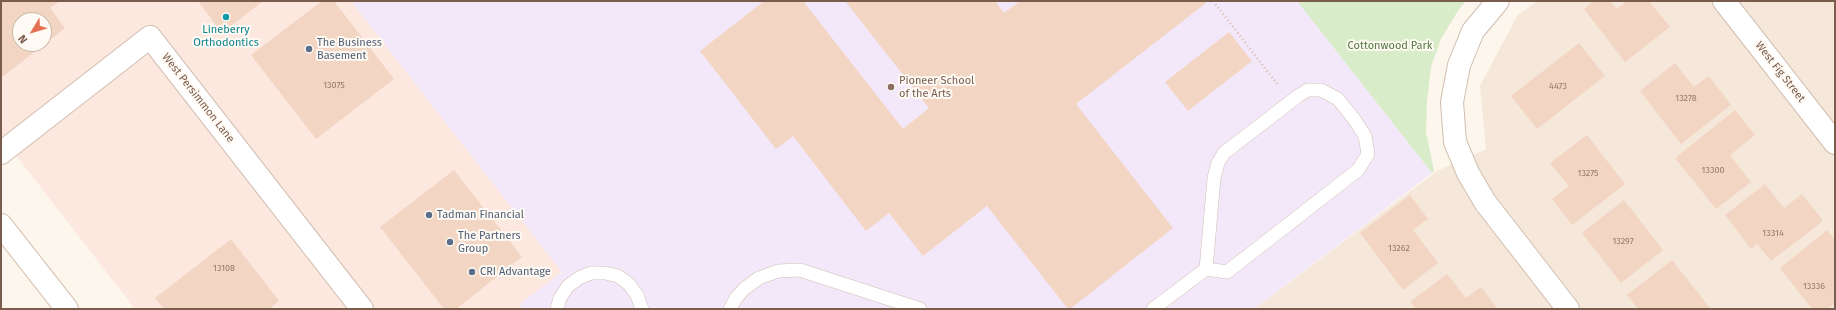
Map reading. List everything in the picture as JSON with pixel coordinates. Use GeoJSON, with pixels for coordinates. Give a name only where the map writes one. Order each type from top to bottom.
{"type":"FeatureCollection","features":[{"type":"Feature","properties":{"kind":"street"},"geometry":{"type":"LineString","coordinates":[[1498,1],[1473,31],[1459,65],[1452,102],[1455,142],[1468,173],[1485,202],[1568,309]]}},
{"type":"Feature","properties":{"kind":"street","name":"West Fig Street"},"geometry":{"type":"LineString","coordinates":[[1724,1],[1835,143]]}},
{"type":"Feature","properties":{"kind":"street","name":"West Persimmon Lane"},"geometry":{"type":"LineString","coordinates":[[1,153],[150,37],[362,309]]}},
{"type":"Feature","properties":{"kind":"street"},"geometry":{"type":"LineString","coordinates":[[1,225],[66,309]]}},
{"type":"Feature","properties":{"kind":"lane"},"geometry":{"type":"LineString","coordinates":[[1153,309],[1206,269],[1227,272],[1358,170],[1368,154],[1365,136],[1338,99],[1321,90],[1308,90],[1298,96],[1224,154],[1218,163],[1214,178],[1206,269]]}},
{"type":"Feature","properties":{"kind":"lane"},"geometry":{"type":"LineString","coordinates":[[730,309],[736,298],[744,289],[759,278],[778,271],[800,270],[920,309]]}},
{"type":"Feature","properties":{"kind":"lane"},"geometry":{"type":"LineString","coordinates":[[557,309],[560,298],[568,286],[579,278],[591,273],[605,273],[618,276],[629,284],[637,295],[642,309]]}},
{"type":"Feature","properties":{"kind":"path"},"geometry":{"type":"LineString","coordinates":[[1213,1],[1278,85]]}},
{"type":"Feature","properties":{"kind":"shaded area"},"geometry":{"type":"Polygon","coordinates":[[[1,1],[351,1],[562,272],[520,304],[523,309],[135,309],[1,136],[1,1]]]}},
{"type":"Feature","properties":{"kind":"shaded area","name":"Pioneer School of the Arts"},"geometry":{"type":"Polygon","coordinates":[[[351,1],[1297,1],[1432,173],[1254,309],[523,309],[520,304],[562,272],[351,1]]]}},
{"type":"Feature","properties":{"kind":"shaded area"},"geometry":{"type":"Polygon","coordinates":[[[1537,1],[1835,1],[1835,309],[1254,309],[1437,171],[1486,149],[1480,86],[1517,16],[1537,1]]]}},
{"type":"Feature","properties":{"kind":"green space","name":"Cottonwood Park"},"geometry":{"type":"Polygon","coordinates":[[[1297,1],[1466,1],[1459,9],[1441,39],[1431,67],[1427,102],[1426,132],[1434,171],[1432,173],[1297,1]]]}},
{"type":"Feature","properties":{"kind":"building"},"geometry":{"type":"Polygon","coordinates":[[[1,1],[60,1],[50,8],[65,28],[52,38],[52,12],[12,12],[12,52],[34,52],[1,78],[1,1]]]}},
{"type":"Feature","properties":{"kind":"building","name":"Lineberry Orthodontics"},"geometry":{"type":"Polygon","coordinates":[[[198,1],[263,1],[222,33],[198,1]]]}},
{"type":"Feature","properties":{"kind":"building"},"geometry":{"type":"Polygon","coordinates":[[[322,1],[334,1],[394,79],[316,139],[251,55],[322,1]]]}},
{"type":"Feature","properties":{"kind":"building"},"geometry":{"type":"Polygon","coordinates":[[[764,1],[803,1],[903,129],[929,108],[845,1],[995,1],[1004,13],[1020,1],[1204,1],[1206,3],[1076,104],[1173,228],[1070,309],[1068,309],[987,206],[923,256],[889,213],[866,231],[793,136],[776,149],[700,51],[764,1]]]}},
{"type":"Feature","properties":{"kind":"building"},"geometry":{"type":"Polygon","coordinates":[[[1594,1],[1610,1],[1617,9],[1627,1],[1649,1],[1670,27],[1625,62],[1584,9],[1594,1]]]}},
{"type":"Feature","properties":{"kind":"building"},"geometry":{"type":"Polygon","coordinates":[[[1229,32],[1252,61],[1188,111],[1165,82],[1229,32]]]}},
{"type":"Feature","properties":{"kind":"building"},"geometry":{"type":"Polygon","coordinates":[[[1579,43],[1605,76],[1537,129],[1511,96],[1579,43]]]}},
{"type":"Feature","properties":{"kind":"building"},"geometry":{"type":"Polygon","coordinates":[[[1675,63],[1694,87],[1709,76],[1731,105],[1681,144],[1640,91],[1675,63]]]}},
{"type":"Feature","properties":{"kind":"building"},"geometry":{"type":"Polygon","coordinates":[[[1735,110],[1755,135],[1730,155],[1751,182],[1716,209],[1675,158],[1735,110]]]}},
{"type":"Feature","properties":{"kind":"building"},"geometry":{"type":"Polygon","coordinates":[[[1587,135],[1625,184],[1572,225],[1552,199],[1569,186],[1550,163],[1587,135]]]}},
{"type":"Feature","properties":{"kind":"building"},"geometry":{"type":"Polygon","coordinates":[[[454,170],[522,257],[456,309],[444,309],[380,227],[454,170]]]}},
{"type":"Feature","properties":{"kind":"building"},"geometry":{"type":"Polygon","coordinates":[[[1765,184],[1784,208],[1802,194],[1823,221],[1771,261],[1757,244],[1751,249],[1725,215],[1765,184]]]}},
{"type":"Feature","properties":{"kind":"building"},"geometry":{"type":"Polygon","coordinates":[[[1410,195],[1428,219],[1413,230],[1438,263],[1403,290],[1360,233],[1410,195]]]}},
{"type":"Feature","properties":{"kind":"building"},"geometry":{"type":"Polygon","coordinates":[[[1624,200],[1663,250],[1621,283],[1582,233],[1624,200]]]}},
{"type":"Feature","properties":{"kind":"building"},"geometry":{"type":"Polygon","coordinates":[[[1827,230],[1835,240],[1835,303],[1828,309],[1812,309],[1780,268],[1827,230]]]}},
{"type":"Feature","properties":{"kind":"building"},"geometry":{"type":"Polygon","coordinates":[[[231,239],[279,301],[269,309],[164,309],[155,298],[231,239]]]}},
{"type":"Feature","properties":{"kind":"building"},"geometry":{"type":"Polygon","coordinates":[[[1672,260],[1710,308],[1709,309],[1638,309],[1627,295],[1672,260]]]}},
{"type":"Feature","properties":{"kind":"building"},"geometry":{"type":"Polygon","coordinates":[[[1447,274],[1466,298],[1481,287],[1498,309],[1416,309],[1410,302],[1447,274]]]}},
{"type":"Feature","properties":{"kind":"place","name":"Lineberry Orthodontics"},"geometry":{"type":"Point","coordinates":[226,17]}},
{"type":"Feature","properties":{"kind":"place","name":"The Business Basement"},"geometry":{"type":"Point","coordinates":[309,49]}},
{"type":"Feature","properties":{"kind":"place","name":"Pioneer School of the Arts"},"geometry":{"type":"Point","coordinates":[891,87]}},
{"type":"Feature","properties":{"kind":"place","name":"Tadman Financial"},"geometry":{"type":"Point","coordinates":[429,215]}},
{"type":"Feature","properties":{"kind":"place","name":"The Partners Group"},"geometry":{"type":"Point","coordinates":[450,242]}},
{"type":"Feature","properties":{"kind":"place","name":"CRI Advantage"},"geometry":{"type":"Point","coordinates":[472,272]}}]}
